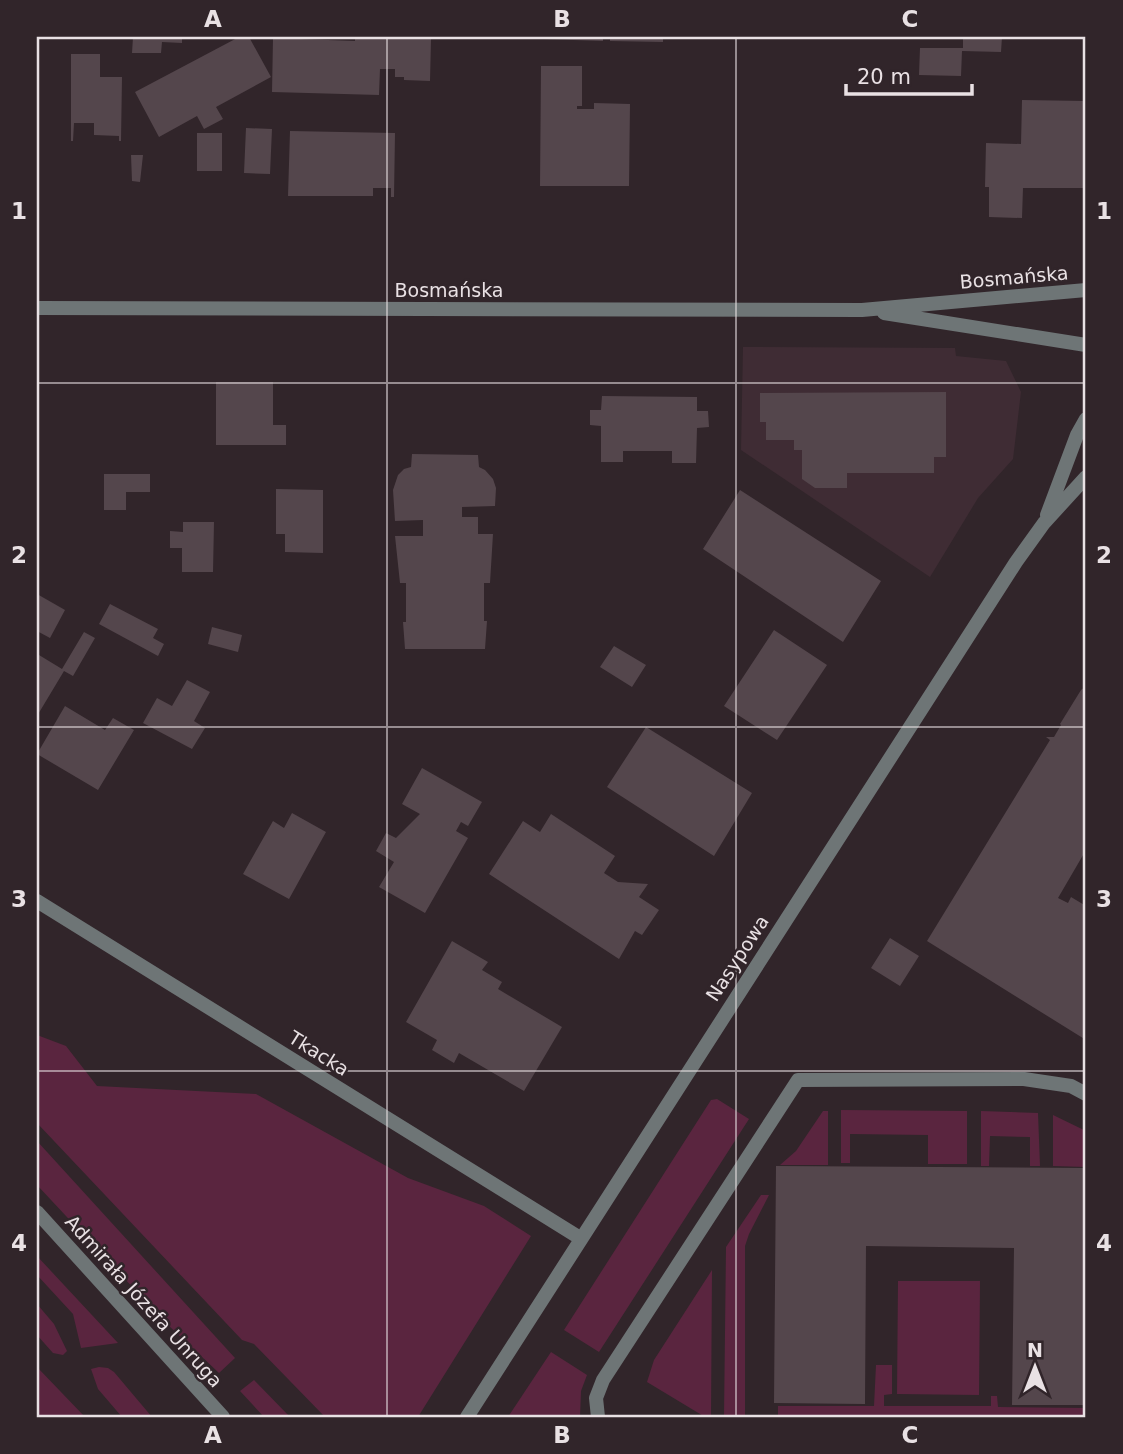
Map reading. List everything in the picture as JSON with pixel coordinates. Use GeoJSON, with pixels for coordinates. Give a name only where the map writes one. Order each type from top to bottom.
{"type":"FeatureCollection","features":[{"type":"Feature","properties":{"kind":"street","name":"Bosmańska"},"geometry":{"type":"LineString","coordinates":[[37,308],[862,310],[1086,290]]}},
{"type":"Feature","properties":{"kind":"street","name":"Bosmańska"},"geometry":{"type":"LineString","coordinates":[[862,310],[1086,345]]}},
{"type":"Feature","properties":{"kind":"street","name":"Nasypowa"},"geometry":{"type":"LineString","coordinates":[[1044,523],[1077,435],[1086,419]]}},
{"type":"Feature","properties":{"kind":"street","name":"Nasypowa"},"geometry":{"type":"LineString","coordinates":[[467,1417],[1009,573],[1044,523],[1086,477]]}},
{"type":"Feature","properties":{"kind":"street","name":"Tkacka"},"geometry":{"type":"LineString","coordinates":[[37,901],[580,1238]]}},
{"type":"Feature","properties":{"kind":"street"},"geometry":{"type":"LineString","coordinates":[[598,1417],[596,1398],[603,1380],[798,1080],[1024,1079],[1071,1086],[1086,1094]]}},
{"type":"Feature","properties":{"kind":"street","name":"Admirała Józefa Unruga"},"geometry":{"type":"LineString","coordinates":[[37,1212],[223,1417]]}},
{"type":"Feature","properties":{"kind":"shaded area"},"geometry":{"type":"Polygon","coordinates":[[[743,347],[955,348],[956,356],[1006,361],[1021,392],[1013,459],[978,498],[930,577],[741,450],[743,347]]]}},
{"type":"Feature","properties":{"kind":"shaded area"},"geometry":{"type":"Polygon","coordinates":[[[37,1035],[66,1046],[97,1086],[256,1094],[408,1178],[484,1206],[531,1236],[418,1417],[325,1417],[254,1344],[242,1340],[37,1123],[37,1035]]]}},
{"type":"Feature","properties":{"kind":"shaded area"},"geometry":{"type":"Polygon","coordinates":[[[717,1099],[749,1119],[599,1352],[564,1330],[711,1100],[717,1099]]]}},
{"type":"Feature","properties":{"kind":"shaded area"},"geometry":{"type":"Polygon","coordinates":[[[841,1110],[967,1111],[967,1164],[928,1164],[928,1135],[850,1134],[850,1163],[841,1163],[841,1110]]]}},
{"type":"Feature","properties":{"kind":"shaded area"},"geometry":{"type":"Polygon","coordinates":[[[823,1111],[828,1111],[828,1165],[780,1165],[796,1151],[823,1111]]]}},
{"type":"Feature","properties":{"kind":"shaded area"},"geometry":{"type":"Polygon","coordinates":[[[981,1111],[1038,1113],[1040,1166],[1030,1166],[1030,1137],[990,1136],[989,1166],[981,1166],[981,1111]]]}},
{"type":"Feature","properties":{"kind":"shaded area"},"geometry":{"type":"Polygon","coordinates":[[[1053,1115],[1086,1131],[1086,1167],[1053,1166],[1053,1115]]]}},
{"type":"Feature","properties":{"kind":"shaded area"},"geometry":{"type":"Polygon","coordinates":[[[37,1141],[235,1358],[219,1373],[167,1324],[37,1185],[37,1141]]]}},
{"type":"Feature","properties":{"kind":"shaded area"},"geometry":{"type":"Polygon","coordinates":[[[761,1195],[769,1195],[745,1246],[745,1417],[724,1417],[726,1247],[761,1195]]]}},
{"type":"Feature","properties":{"kind":"shaded area"},"geometry":{"type":"Polygon","coordinates":[[[37,1256],[118,1343],[81,1348],[73,1314],[37,1275],[37,1256]]]}},
{"type":"Feature","properties":{"kind":"shaded area"},"geometry":{"type":"Polygon","coordinates":[[[712,1270],[711,1417],[705,1417],[647,1382],[654,1360],[712,1270]]]}},
{"type":"Feature","properties":{"kind":"shaded area"},"geometry":{"type":"Polygon","coordinates":[[[898,1281],[980,1281],[979,1395],[897,1394],[898,1281]]]}},
{"type":"Feature","properties":{"kind":"shaded area"},"geometry":{"type":"Polygon","coordinates":[[[37,1304],[54,1324],[67,1351],[63,1355],[53,1353],[37,1335],[37,1304]]]}},
{"type":"Feature","properties":{"kind":"shaded area"},"geometry":{"type":"Polygon","coordinates":[[[551,1352],[587,1375],[581,1391],[580,1417],[508,1417],[551,1352]]]}},
{"type":"Feature","properties":{"kind":"shaded area"},"geometry":{"type":"Polygon","coordinates":[[[876,1365],[892,1365],[892,1394],[884,1395],[884,1406],[991,1406],[991,1396],[997,1396],[998,1407],[1086,1408],[1086,1417],[778,1417],[778,1406],[874,1406],[876,1365]]]}},
{"type":"Feature","properties":{"kind":"shaded area"},"geometry":{"type":"Polygon","coordinates":[[[37,1367],[85,1417],[37,1417],[37,1367]]]}},
{"type":"Feature","properties":{"kind":"shaded area"},"geometry":{"type":"Polygon","coordinates":[[[99,1367],[114,1372],[152,1417],[122,1417],[98,1389],[91,1369],[99,1367]]]}},
{"type":"Feature","properties":{"kind":"shaded area"},"geometry":{"type":"Polygon","coordinates":[[[254,1380],[290,1417],[264,1417],[240,1391],[254,1380]]]}},
{"type":"Feature","properties":{"kind":"building"},"geometry":{"type":"Polygon","coordinates":[[[133,37],[182,37],[182,43],[162,42],[161,53],[132,53],[133,37]]]}},
{"type":"Feature","properties":{"kind":"building"},"geometry":{"type":"Polygon","coordinates":[[[239,37],[249,37],[271,77],[216,107],[223,119],[204,129],[197,116],[159,137],[135,92],[239,37]]]}},
{"type":"Feature","properties":{"kind":"building"},"geometry":{"type":"Polygon","coordinates":[[[603,37],[603,41],[543,39],[603,37]]]}},
{"type":"Feature","properties":{"kind":"building"},"geometry":{"type":"Polygon","coordinates":[[[610,37],[663,37],[663,42],[610,41],[610,37]]]}},
{"type":"Feature","properties":{"kind":"building"},"geometry":{"type":"Polygon","coordinates":[[[963,37],[1002,37],[1001,52],[962,51],[961,76],[919,75],[920,48],[963,48],[963,37]]]}},
{"type":"Feature","properties":{"kind":"building"},"geometry":{"type":"Polygon","coordinates":[[[273,38],[355,41],[355,38],[431,39],[430,81],[404,80],[404,77],[395,77],[395,69],[380,69],[379,95],[272,92],[273,38]]]}},
{"type":"Feature","properties":{"kind":"building"},"geometry":{"type":"Polygon","coordinates":[[[71,54],[100,54],[100,77],[122,77],[121,141],[119,136],[94,135],[94,123],[74,123],[71,141],[71,54]]]}},
{"type":"Feature","properties":{"kind":"building"},"geometry":{"type":"Polygon","coordinates":[[[541,66],[582,66],[582,106],[577,106],[577,109],[594,109],[594,103],[630,104],[629,186],[540,186],[541,66]]]}},
{"type":"Feature","properties":{"kind":"building"},"geometry":{"type":"Polygon","coordinates":[[[1022,100],[1086,101],[1086,188],[1023,188],[1022,218],[989,217],[989,187],[985,187],[986,143],[1021,144],[1022,100]]]}},
{"type":"Feature","properties":{"kind":"building"},"geometry":{"type":"Polygon","coordinates":[[[246,128],[272,129],[270,174],[244,173],[246,128]]]}},
{"type":"Feature","properties":{"kind":"building"},"geometry":{"type":"Polygon","coordinates":[[[290,131],[395,133],[394,197],[391,197],[391,188],[373,188],[373,196],[288,196],[290,131]]]}},
{"type":"Feature","properties":{"kind":"building"},"geometry":{"type":"Polygon","coordinates":[[[197,133],[222,133],[222,171],[197,171],[197,133]]]}},
{"type":"Feature","properties":{"kind":"building"},"geometry":{"type":"Polygon","coordinates":[[[131,155],[143,155],[140,182],[132,181],[131,155]]]}},
{"type":"Feature","properties":{"kind":"building"},"geometry":{"type":"Polygon","coordinates":[[[216,382],[273,382],[273,425],[286,425],[286,445],[216,445],[216,382]]]}},
{"type":"Feature","properties":{"kind":"building"},"geometry":{"type":"Polygon","coordinates":[[[946,392],[946,457],[934,457],[934,473],[847,473],[847,488],[815,488],[802,479],[802,450],[794,450],[794,440],[766,440],[766,422],[760,422],[760,393],[946,392]]]}},
{"type":"Feature","properties":{"kind":"building"},"geometry":{"type":"Polygon","coordinates":[[[602,396],[697,397],[697,411],[708,411],[709,427],[697,428],[696,463],[672,463],[672,451],[623,451],[623,462],[601,462],[601,426],[590,425],[590,410],[601,410],[602,396]]]}},
{"type":"Feature","properties":{"kind":"building"},"geometry":{"type":"Polygon","coordinates":[[[412,454],[478,455],[479,467],[493,479],[496,488],[495,506],[462,507],[462,517],[478,517],[478,534],[493,534],[490,583],[484,583],[484,621],[487,621],[485,649],[405,649],[403,622],[406,622],[406,583],[400,583],[395,536],[423,536],[423,520],[395,521],[393,490],[398,475],[411,467],[412,454]]]}},
{"type":"Feature","properties":{"kind":"building"},"geometry":{"type":"Polygon","coordinates":[[[104,474],[150,474],[150,492],[126,492],[126,510],[104,510],[104,474]]]}},
{"type":"Feature","properties":{"kind":"building"},"geometry":{"type":"Polygon","coordinates":[[[276,489],[323,490],[323,553],[285,552],[285,534],[276,534],[276,489]]]}},
{"type":"Feature","properties":{"kind":"building"},"geometry":{"type":"Polygon","coordinates":[[[740,490],[881,581],[843,642],[703,549],[740,490]]]}},
{"type":"Feature","properties":{"kind":"building"},"geometry":{"type":"Polygon","coordinates":[[[183,522],[214,522],[213,572],[182,572],[182,548],[170,548],[170,531],[183,532],[183,522]]]}},
{"type":"Feature","properties":{"kind":"building"},"geometry":{"type":"Polygon","coordinates":[[[37,594],[65,610],[50,638],[37,631],[37,594]]]}},
{"type":"Feature","properties":{"kind":"building"},"geometry":{"type":"Polygon","coordinates":[[[110,604],[158,629],[153,638],[164,644],[158,656],[99,624],[110,604]]]}},
{"type":"Feature","properties":{"kind":"building"},"geometry":{"type":"Polygon","coordinates":[[[212,627],[242,635],[238,652],[208,644],[212,627]]]}},
{"type":"Feature","properties":{"kind":"building"},"geometry":{"type":"Polygon","coordinates":[[[774,630],[827,665],[777,740],[724,706],[774,630]]]}},
{"type":"Feature","properties":{"kind":"building"},"geometry":{"type":"Polygon","coordinates":[[[84,632],[95,638],[73,676],[64,671],[37,716],[37,658],[39,655],[62,669],[84,632]]]}},
{"type":"Feature","properties":{"kind":"building"},"geometry":{"type":"Polygon","coordinates":[[[614,646],[646,665],[632,687],[600,667],[614,646]]]}},
{"type":"Feature","properties":{"kind":"building"},"geometry":{"type":"Polygon","coordinates":[[[187,680],[210,692],[194,721],[205,728],[192,749],[143,723],[157,698],[172,706],[187,680]]]}},
{"type":"Feature","properties":{"kind":"building"},"geometry":{"type":"Polygon","coordinates":[[[1086,686],[1086,850],[1058,898],[1068,903],[1071,897],[1086,906],[1086,1040],[927,941],[1050,740],[1046,737],[1054,737],[1081,690],[1086,686]]]}},
{"type":"Feature","properties":{"kind":"building"},"geometry":{"type":"Polygon","coordinates":[[[65,706],[105,730],[113,718],[134,730],[98,790],[37,754],[65,706]]]}},
{"type":"Feature","properties":{"kind":"building"},"geometry":{"type":"Polygon","coordinates":[[[646,727],[752,793],[714,856],[607,787],[646,727]]]}},
{"type":"Feature","properties":{"kind":"building"},"geometry":{"type":"Polygon","coordinates":[[[422,768],[482,802],[468,826],[461,822],[456,831],[468,838],[425,913],[379,887],[394,862],[376,851],[386,833],[396,838],[420,814],[402,804],[422,768]]]}},
{"type":"Feature","properties":{"kind":"building"},"geometry":{"type":"Polygon","coordinates":[[[292,813],[326,832],[289,899],[243,874],[273,821],[284,828],[292,813]]]}},
{"type":"Feature","properties":{"kind":"building"},"geometry":{"type":"Polygon","coordinates":[[[551,814],[615,856],[604,873],[618,882],[648,884],[639,897],[659,910],[642,935],[635,931],[619,959],[489,874],[523,821],[540,832],[551,814]]]}},
{"type":"Feature","properties":{"kind":"building"},"geometry":{"type":"Polygon","coordinates":[[[890,938],[919,956],[900,986],[871,968],[890,938]]]}},
{"type":"Feature","properties":{"kind":"building"},"geometry":{"type":"Polygon","coordinates":[[[452,941],[488,962],[482,970],[502,982],[498,989],[562,1027],[524,1091],[459,1053],[454,1063],[432,1050],[437,1040],[406,1022],[452,941]]]}},
{"type":"Feature","properties":{"kind":"building"},"geometry":{"type":"Polygon","coordinates":[[[776,1166],[1086,1168],[1086,1405],[1012,1405],[1014,1248],[866,1246],[865,1404],[774,1403],[776,1166]]]}}]}
